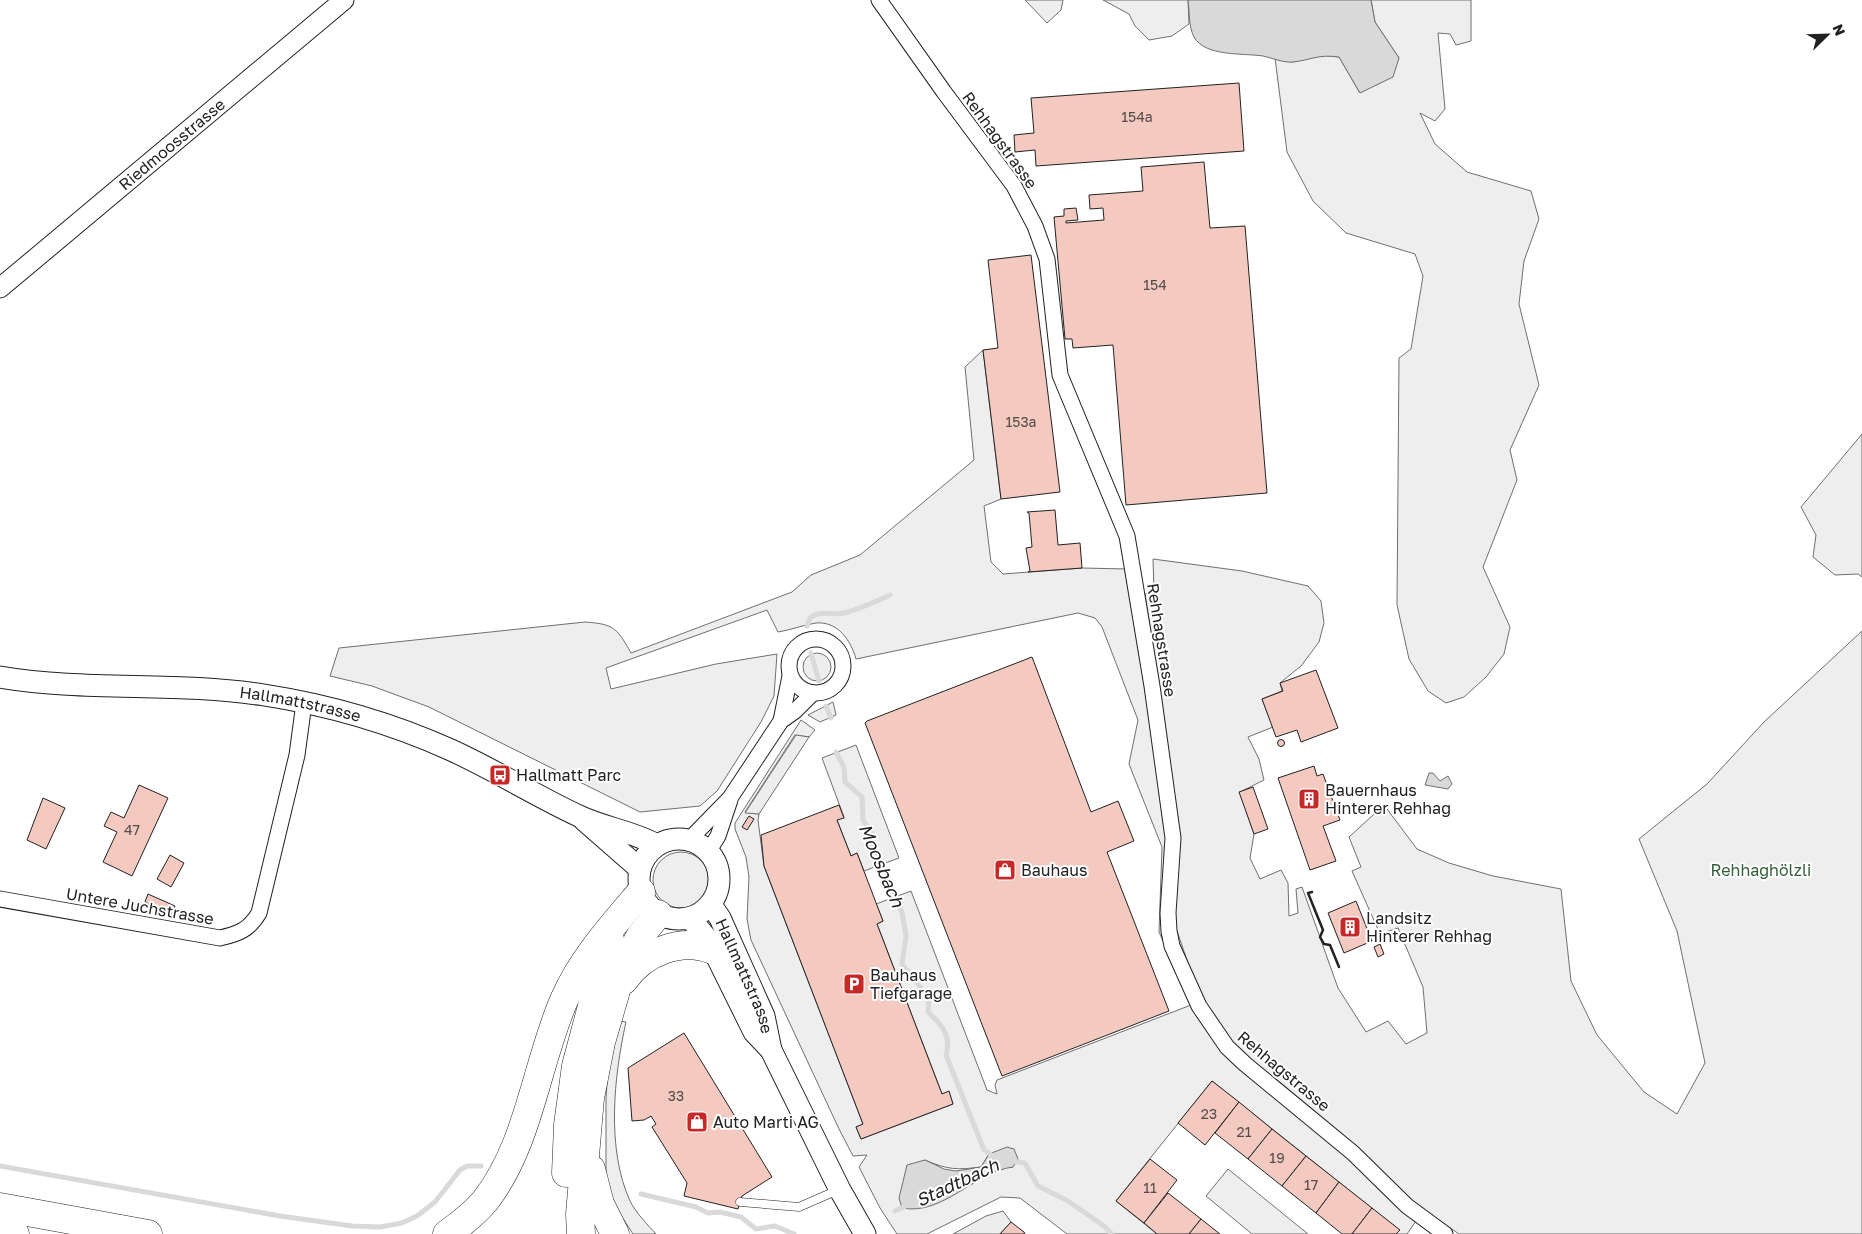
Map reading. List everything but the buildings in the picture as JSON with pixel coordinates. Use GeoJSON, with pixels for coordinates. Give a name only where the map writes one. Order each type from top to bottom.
{"type":"FeatureCollection","features":[{"type":"Feature","properties":{"kind":"highway"},"geometry":{"type":"LineString","coordinates":[[448,1234],[465,1222],[484,1202],[497,1183],[521,1130],[543,1055],[564,999],[586,957],[612,928],[640,880]]}},
{"type":"Feature","properties":{"kind":"highway"},"geometry":{"type":"LineString","coordinates":[[581,1234],[588,1126],[595,1071],[622,970],[630,953],[658,914]]}},
{"type":"Feature","properties":{"kind":"highway"},"geometry":{"type":"LineString","coordinates":[[566,1234],[566,1169],[571,1096],[583,1035],[605,963],[612,928]]}},
{"type":"Feature","properties":{"kind":"highway"},"geometry":{"type":"LineString","coordinates":[[618,989],[630,973],[652,954],[685,946],[700,946],[713,950]]}},
{"type":"Feature","properties":{"kind":"highway"},"geometry":{"type":"LineString","coordinates":[[588,1126],[589,1158],[596,1194],[604,1215],[615,1234]]}},
{"type":"Feature","properties":{"kind":"highway"},"geometry":{"type":"LineString","coordinates":[[0,1208],[148,1234]]}},
{"type":"Feature","properties":{"kind":"highway"},"geometry":{"type":"LineString","coordinates":[[0,1231],[16,1234]]}},
{"type":"Feature","properties":{"kind":"main road","name":"Hallmattstrasse"},"geometry":{"type":"LineString","coordinates":[[0,676],[64,684],[218,690],[304,703],[378,721],[429,741],[580,817],[638,834],[657,845]]}},
{"type":"Feature","properties":{"kind":"main road","name":"Hallmattstrasse"},"geometry":{"type":"LineString","coordinates":[[580,817],[640,880],[647,904],[658,914],[673,919],[690,918],[711,905],[716,897],[719,876],[717,866],[708,852]]}},
{"type":"Feature","properties":{"kind":"main road"},"geometry":{"type":"LineString","coordinates":[[640,880],[648,853],[657,845],[673,839],[689,840],[708,852]]}},
{"type":"Feature","properties":{"kind":"main road","name":"Hallmattstrasse"},"geometry":{"type":"LineString","coordinates":[[711,905],[720,918],[764,1016],[771,1050],[840,1190],[865,1234]]}},
{"type":"Feature","properties":{"kind":"main road","name":"Hallmattstrasse"},"geometry":{"type":"LineString","coordinates":[[690,918],[702,931],[713,950],[754,1032],[771,1050]]}},
{"type":"Feature","properties":{"kind":"street","name":"Riedmoosstrasse"},"geometry":{"type":"LineString","coordinates":[[0,288],[344,0]]}},
{"type":"Feature","properties":{"kind":"street","name":"Rehhagstrasse"},"geometry":{"type":"LineString","coordinates":[[879,0],[1014,186],[1035,226],[1047,259],[1060,375],[1127,536],[1150,676],[1173,838],[1168,913],[1169,931],[1172,946],[1195,999],[1210,1025],[1227,1047],[1245,1064],[1354,1153],[1407,1206],[1445,1234]]}},
{"type":"Feature","properties":{"kind":"street"},"geometry":{"type":"LineString","coordinates":[[781,721],[790,676],[790,658],[798,646],[804,642],[819,640],[833,646],[842,658],[842,674],[830,689],[813,693],[802,690],[790,676]]}},
{"type":"Feature","properties":{"kind":"street"},"geometry":{"type":"LineString","coordinates":[[689,840],[730,798],[781,721],[795,711],[813,693]]}},
{"type":"Feature","properties":{"kind":"street","name":"Untere Juchstrasse"},"geometry":{"type":"LineString","coordinates":[[0,899],[220,938],[238,934],[252,926],[259,913],[297,755],[304,703]]}},
{"type":"Feature","properties":{"kind":"street"},"geometry":{"type":"LineString","coordinates":[[708,852],[718,836],[730,798]]}},
{"type":"Feature","properties":{"kind":"lane"},"geometry":{"type":"LineString","coordinates":[[740,1202],[799,1207],[840,1190]]}},
{"type":"Feature","properties":{"kind":"green space"},"geometry":{"type":"Polygon","coordinates":[[[1025,0],[1063,0],[1061,10],[1047,23],[1025,0]]]}},
{"type":"Feature","properties":{"kind":"green space"},"geometry":{"type":"Polygon","coordinates":[[[1103,0],[1188,0],[1189,24],[1172,36],[1149,40],[1135,26],[1129,14],[1103,0]]]}},
{"type":"Feature","properties":{"kind":"green space"},"geometry":{"type":"Polygon","coordinates":[[[1371,0],[1471,0],[1471,41],[1456,45],[1450,34],[1438,33],[1445,109],[1435,121],[1420,113],[1435,144],[1467,172],[1531,191],[1539,219],[1524,261],[1519,304],[1539,385],[1510,450],[1517,480],[1483,567],[1510,627],[1504,654],[1486,677],[1464,697],[1446,703],[1428,691],[1409,659],[1397,605],[1399,358],[1411,349],[1423,276],[1415,254],[1346,233],[1313,201],[1287,152],[1275,58],[1292,62],[1322,55],[1339,57],[1360,93],[1399,58],[1375,22],[1371,0]]]}},
{"type":"Feature","properties":{"kind":"green space"},"geometry":{"type":"Polygon","coordinates":[[[983,350],[1001,499],[984,506],[991,562],[1003,574],[1082,568],[1127,569],[1140,643],[1166,841],[1162,921],[1196,1013],[1416,1221],[1407,1234],[1396,1234],[1399,1230],[1212,1081],[1116,1201],[1157,1234],[1067,1234],[1020,1198],[1001,1197],[927,1234],[897,1234],[880,1208],[859,1167],[867,1155],[853,1156],[839,1129],[751,940],[747,919],[749,877],[746,857],[735,829],[735,823],[801,720],[815,730],[809,737],[795,735],[745,812],[759,814],[758,820],[764,866],[863,1124],[856,1127],[861,1139],[953,1104],[949,1092],[942,1094],[877,924],[883,921],[876,904],[911,891],[987,1090],[997,1094],[995,1085],[997,1080],[1191,1005],[1159,932],[1162,847],[1129,764],[1138,720],[1102,627],[1095,618],[1078,613],[856,659],[847,639],[831,625],[816,623],[778,632],[767,610],[606,668],[611,689],[716,664],[777,654],[774,696],[761,722],[717,791],[700,806],[640,812],[429,707],[372,686],[330,676],[339,648],[585,622],[602,624],[614,629],[631,653],[792,592],[811,575],[860,555],[974,460],[965,367],[983,350]],[[989,1154],[981,1167],[973,1168],[959,1169],[940,1166],[925,1160],[941,1201],[1001,1168],[1013,1167],[989,1154]]]}},
{"type":"Feature","properties":{"kind":"green space"},"geometry":{"type":"Polygon","coordinates":[[[1862,434],[1862,577],[1858,574],[1835,575],[1813,557],[1816,535],[1801,507],[1862,434]]]}},
{"type":"Feature","properties":{"kind":"green space","name":"Rehhaghölzli"},"geometry":{"type":"Polygon","coordinates":[[[1153,559],[1242,571],[1308,586],[1321,601],[1324,623],[1319,642],[1301,666],[1280,683],[1282,691],[1262,699],[1273,727],[1248,737],[1259,759],[1264,780],[1240,792],[1254,834],[1250,858],[1260,879],[1281,870],[1288,883],[1289,916],[1298,913],[1296,889],[1302,887],[1338,988],[1366,1032],[1388,1021],[1406,1044],[1427,1033],[1423,987],[1398,928],[1380,934],[1352,871],[1361,867],[1349,837],[1384,805],[1417,849],[1449,863],[1493,876],[1561,889],[1571,981],[1597,1035],[1644,1092],[1677,1114],[1705,1063],[1677,931],[1639,839],[1707,784],[1764,722],[1862,631],[1862,1234],[1459,1234],[1412,1202],[1232,1048],[1209,1011],[1192,975],[1176,928],[1169,758],[1145,594],[1154,592],[1153,559]]]}},
{"type":"Feature","properties":{"kind":"green space"},"geometry":{"type":"Polygon","coordinates":[[[817,653],[827,657],[831,667],[827,677],[817,681],[807,677],[803,667],[807,657],[817,653]]]}},
{"type":"Feature","properties":{"kind":"green space"},"geometry":{"type":"Polygon","coordinates":[[[833,702],[836,715],[820,722],[808,715],[833,702]]]}},
{"type":"Feature","properties":{"kind":"green space"},"geometry":{"type":"Polygon","coordinates":[[[856,745],[899,858],[864,871],[857,853],[851,856],[837,820],[844,817],[822,758],[856,745]]]}},
{"type":"Feature","properties":{"kind":"green space"},"geometry":{"type":"Polygon","coordinates":[[[681,852],[692,854],[701,860],[707,869],[709,880],[707,891],[701,900],[692,906],[681,908],[670,906],[661,900],[655,891],[653,880],[655,869],[661,860],[670,854],[681,852]]]}},
{"type":"Feature","properties":{"kind":"green space"},"geometry":{"type":"Polygon","coordinates":[[[620,1021],[626,1022],[618,1065],[614,1112],[618,1158],[622,1180],[630,1201],[638,1214],[656,1234],[633,1234],[613,1203],[606,1177],[608,1069],[620,1021]]]}},
{"type":"Feature","properties":{"kind":"green space"},"geometry":{"type":"Polygon","coordinates":[[[1228,1169],[1308,1234],[1252,1234],[1206,1196],[1228,1169]]]}},
{"type":"Feature","properties":{"kind":"shaded area"},"geometry":{"type":"Polygon","coordinates":[[[796,735],[809,737],[759,814],[745,813],[796,735]]]}},
{"type":"Feature","properties":{"kind":"shaded area"},"geometry":{"type":"Polygon","coordinates":[[[1003,1211],[1011,1222],[1000,1234],[953,1234],[986,1216],[1003,1211]]]}},
{"type":"Feature","properties":{"kind":"water"},"geometry":{"type":"Polygon","coordinates":[[[1188,0],[1371,0],[1375,22],[1399,58],[1393,77],[1360,93],[1339,57],[1320,57],[1289,62],[1263,56],[1226,53],[1207,48],[1199,43],[1192,32],[1188,0]]]}},
{"type":"Feature","properties":{"kind":"water"},"geometry":{"type":"Polygon","coordinates":[[[1429,773],[1433,773],[1440,781],[1448,776],[1452,784],[1448,789],[1425,785],[1429,773]]]}},
{"type":"Feature","properties":{"kind":"water"},"geometry":{"type":"Polygon","coordinates":[[[1007,1147],[1014,1149],[1018,1159],[1013,1167],[985,1177],[931,1206],[917,1209],[902,1208],[899,1198],[907,1165],[925,1160],[944,1169],[956,1171],[981,1167],[989,1154],[1007,1147]]]}},
{"type":"Feature","properties":{"kind":"waterway","name":"Moosbach"},"geometry":{"type":"LineString","coordinates":[[807,626],[810,618],[814,615],[844,613],[890,595]]}},
{"type":"Feature","properties":{"kind":"waterway","name":"Moosbach"},"geometry":{"type":"LineString","coordinates":[[811,653],[819,681]]}},
{"type":"Feature","properties":{"kind":"waterway","name":"Moosbach"},"geometry":{"type":"LineString","coordinates":[[826,706],[831,718]]}},
{"type":"Feature","properties":{"kind":"waterway","name":"Moosbach"},"geometry":{"type":"LineString","coordinates":[[836,752],[844,767],[845,782],[862,797],[863,820],[873,835],[871,846],[884,864],[895,899],[902,912],[906,936],[902,964],[929,998],[928,1012],[944,1031],[948,1042],[946,1055],[984,1150],[993,1156]]}},
{"type":"Feature","properties":{"kind":"waterway","name":"Stadtbach"},"geometry":{"type":"LineString","coordinates":[[1011,1161],[1025,1163],[1038,1186],[1068,1201],[1104,1226],[1112,1234]]}},
{"type":"Feature","properties":{"kind":"waterway"},"geometry":{"type":"LineString","coordinates":[[0,1166],[280,1216],[352,1226],[380,1227],[402,1223],[417,1216],[435,1202],[460,1170],[467,1166],[481,1166]]}},
{"type":"Feature","properties":{"kind":"waterway","name":"Stadtbach"},"geometry":{"type":"LineString","coordinates":[[641,1194],[696,1207],[708,1213],[720,1212],[741,1217],[756,1229],[775,1226],[794,1234]]}},
{"type":"Feature","properties":{"kind":"waterway","name":"Stadtbach"},"geometry":{"type":"LineString","coordinates":[[895,1211],[908,1205]]}},
{"type":"Feature","properties":{"kind":"wall"},"geometry":{"type":"LineString","coordinates":[[1312,892],[1308,893],[1323,930],[1320,937],[1324,944],[1330,945],[1339,967]]}},
{"type":"Feature","properties":{"kind":"place","name":"Hallmatt Parc"},"geometry":{"type":"Point","coordinates":[500,775]}},
{"type":"Feature","properties":{"kind":"place","name":"Bauernhaus Hinterer Rehhag"},"geometry":{"type":"Point","coordinates":[1309,799]}},
{"type":"Feature","properties":{"kind":"place","name":"Bauhaus"},"geometry":{"type":"Point","coordinates":[1005,870]}},
{"type":"Feature","properties":{"kind":"place","name":"Landsitz Hinterer Rehhag"},"geometry":{"type":"Point","coordinates":[1350,927]}},
{"type":"Feature","properties":{"kind":"place","name":"Bauhaus Tiefgarage"},"geometry":{"type":"Point","coordinates":[854,984]}},
{"type":"Feature","properties":{"kind":"place","name":"Auto Marti AG"},"geometry":{"type":"Point","coordinates":[697,1122]}}]}
